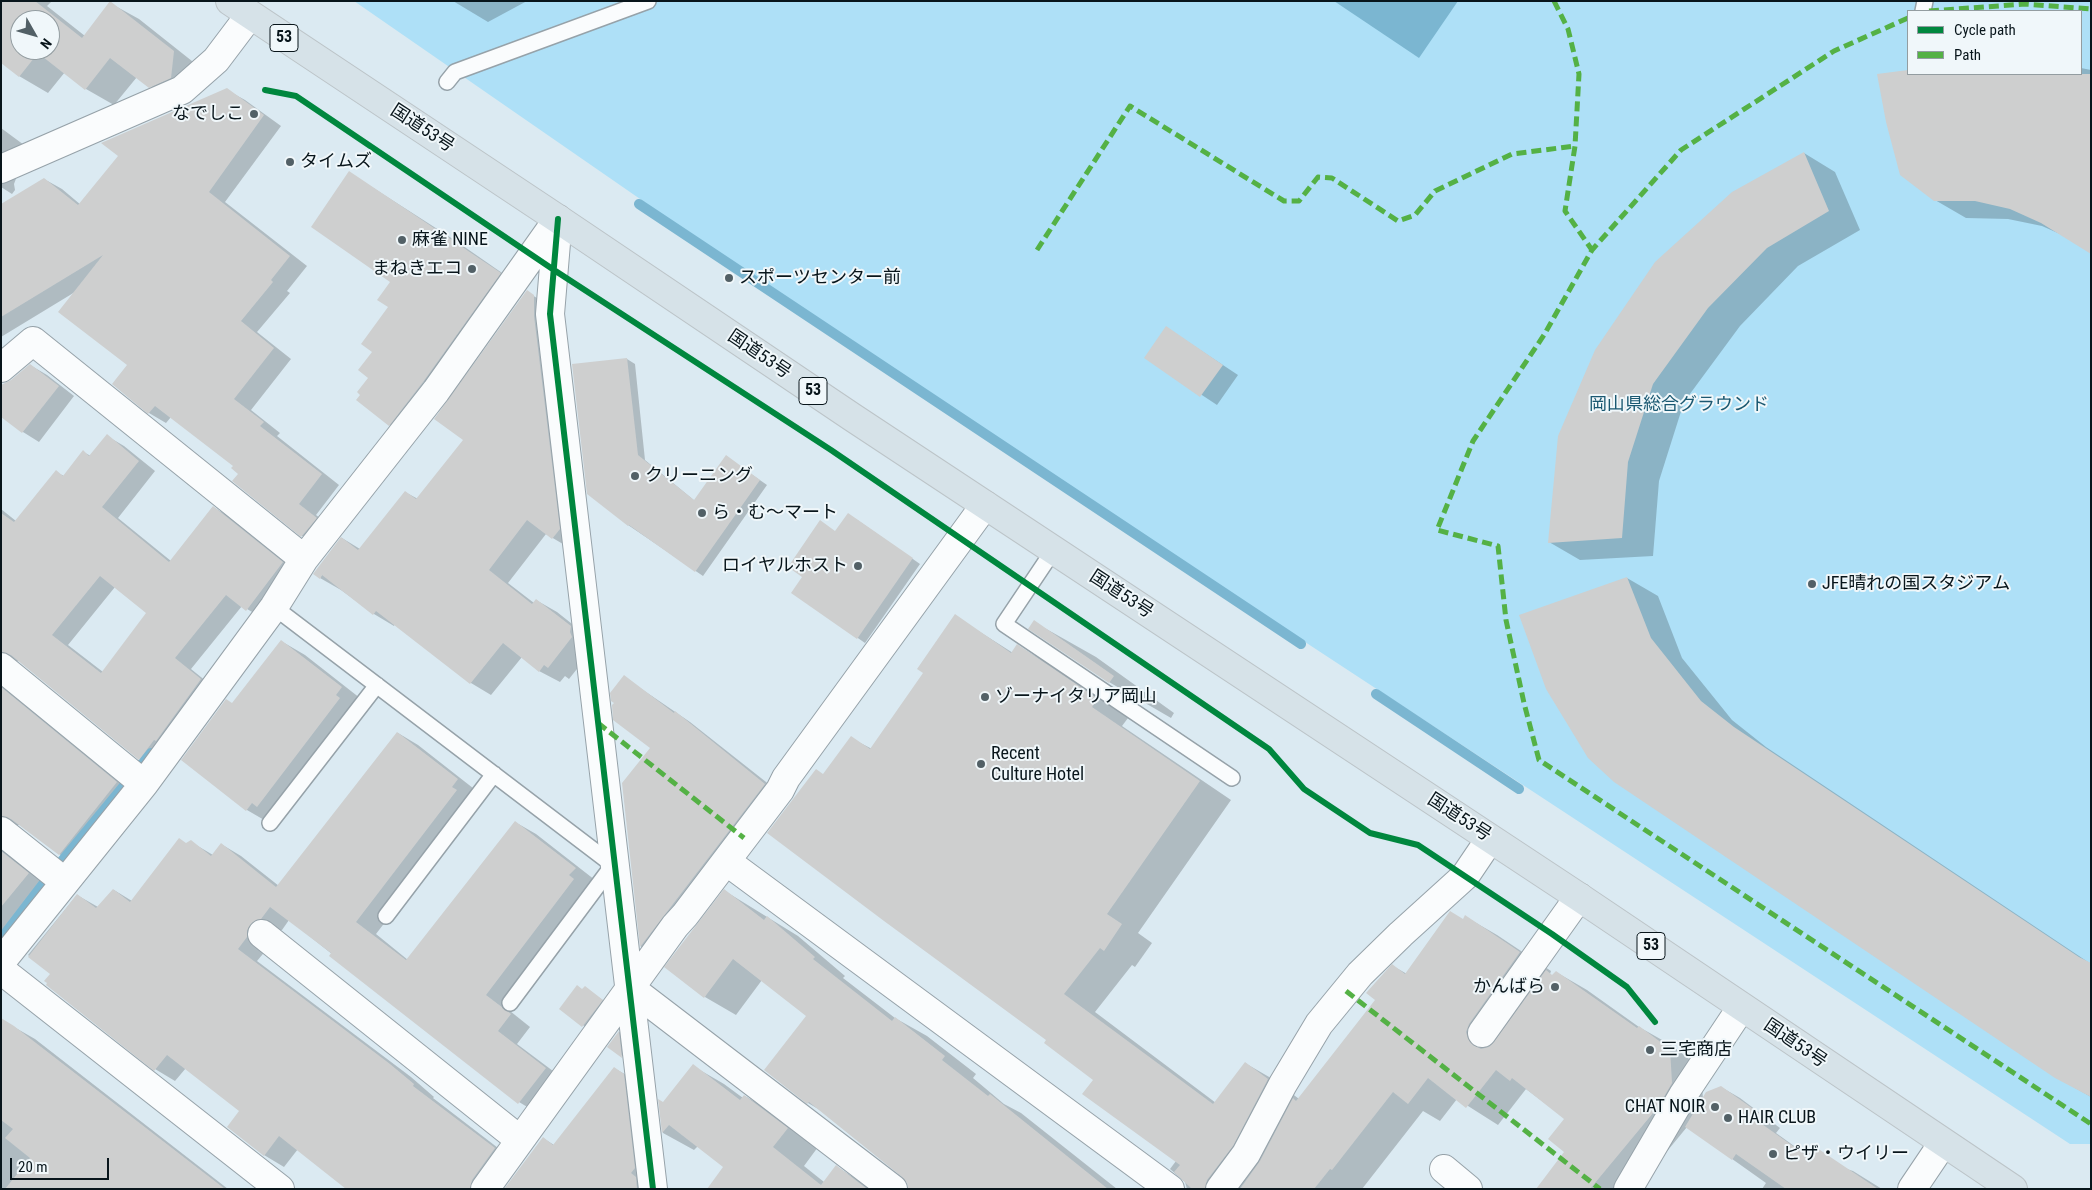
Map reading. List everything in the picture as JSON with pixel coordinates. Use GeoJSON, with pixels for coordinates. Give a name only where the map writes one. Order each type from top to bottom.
{"type":"FeatureCollection","features":[{"type":"Feature","properties":{"kind":"highway","name":"国道53号"},"geometry":{"type":"LineString","coordinates":[[240,8],[558,219],[703,318],[1579,897],[2012,1189]]}},
{"type":"Feature","properties":{"kind":"street"},"geometry":{"type":"LineString","coordinates":[[1,168],[182,90],[216,60],[240,8]]}},
{"type":"Feature","properties":{"kind":"street"},"geometry":{"type":"LineString","coordinates":[[1,962],[57,876],[274,607],[304,559],[436,391],[558,219]]}},
{"type":"Feature","properties":{"kind":"street"},"geometry":{"type":"LineString","coordinates":[[558,219],[550,314],[652,1189]]}},
{"type":"Feature","properties":{"kind":"street"},"geometry":{"type":"LineString","coordinates":[[1,368],[33,341],[304,559]]}},
{"type":"Feature","properties":{"kind":"street"},"geometry":{"type":"LineString","coordinates":[[484,1189],[629,988],[726,861],[985,505]]}},
{"type":"Feature","properties":{"kind":"street"},"geometry":{"type":"LineString","coordinates":[[1,666],[136,778]]}},
{"type":"Feature","properties":{"kind":"street"},"geometry":{"type":"LineString","coordinates":[[1,831],[57,876]]}},
{"type":"Feature","properties":{"kind":"street"},"geometry":{"type":"LineString","coordinates":[[1220,1189],[1246,1154],[1283,1084],[1319,1024],[1360,974],[1465,876],[1490,839]]}},
{"type":"Feature","properties":{"kind":"street"},"geometry":{"type":"LineString","coordinates":[[726,861],[1170,1189]]}},
{"type":"Feature","properties":{"kind":"street"},"geometry":{"type":"LineString","coordinates":[[1482,1034],[1579,897]]}},
{"type":"Feature","properties":{"kind":"street"},"geometry":{"type":"LineString","coordinates":[[262,934],[520,1140]]}},
{"type":"Feature","properties":{"kind":"street"},"geometry":{"type":"LineString","coordinates":[[1,970],[280,1189]]}},
{"type":"Feature","properties":{"kind":"street"},"geometry":{"type":"LineString","coordinates":[[629,988],[893,1189]]}},
{"type":"Feature","properties":{"kind":"street"},"geometry":{"type":"LineString","coordinates":[[1628,1189],[1683,1096],[1741,1008]]}},
{"type":"Feature","properties":{"kind":"street"},"geometry":{"type":"LineString","coordinates":[[1912,1189],[1943,1143]]}},
{"type":"Feature","properties":{"kind":"street"},"geometry":{"type":"LineString","coordinates":[[1444,1169],[1468,1189]]}},
{"type":"Feature","properties":{"kind":"lane"},"geometry":{"type":"LineString","coordinates":[[447,82],[455,72],[648,1]]}},
{"type":"Feature","properties":{"kind":"lane"},"geometry":{"type":"LineString","coordinates":[[1053,550],[1004,624],[1232,778]]}},
{"type":"Feature","properties":{"kind":"lane"},"geometry":{"type":"LineString","coordinates":[[274,607],[613,865],[510,1003]]}},
{"type":"Feature","properties":{"kind":"lane"},"geometry":{"type":"LineString","coordinates":[[270,823],[377,685]]}},
{"type":"Feature","properties":{"kind":"lane"},"geometry":{"type":"LineString","coordinates":[[386,916],[494,774]]}},
{"type":"Feature","properties":{"kind":"green space","name":"岡山県総合グラウンド"},"geometry":{"type":"Polygon","coordinates":[[[354,1],[2091,1],[2091,1144],[2070,1144],[1302,640],[708,246],[354,1]]]}},
{"type":"Feature","properties":{"kind":"shaded area"},"geometry":{"type":"Polygon","coordinates":[[[1334,1],[1458,1],[1419,58],[1334,1]]]}},
{"type":"Feature","properties":{"kind":"building"},"geometry":{"type":"Polygon","coordinates":[[[1,1],[35,1],[46,10],[10,10],[10,60],[32,60],[19,77],[1,63],[1,1]]]}},
{"type":"Feature","properties":{"kind":"building"},"geometry":{"type":"Polygon","coordinates":[[[110,1],[174,51],[171,78],[149,88],[110,58],[85,90],[47,60],[60,60],[60,21],[82,38],[110,1]]]}},
{"type":"Feature","properties":{"kind":"building"},"geometry":{"type":"Polygon","coordinates":[[[1907,70],[1907,75],[2091,74],[2091,254],[2041,223],[2010,209],[1975,201],[1934,201],[1900,175],[1886,122],[1877,74],[1907,70]]]}},
{"type":"Feature","properties":{"kind":"building"},"geometry":{"type":"Polygon","coordinates":[[[227,88],[264,115],[209,192],[290,256],[271,280],[273,282],[241,321],[274,348],[234,399],[264,422],[260,426],[322,474],[299,504],[317,518],[301,537],[232,481],[238,474],[231,468],[233,466],[155,406],[148,414],[112,384],[127,365],[58,312],[103,255],[1,317],[1,204],[44,178],[78,205],[118,156],[101,143],[227,88]]]}},
{"type":"Feature","properties":{"kind":"building"},"geometry":{"type":"Polygon","coordinates":[[[1804,152],[1829,211],[1767,248],[1708,308],[1653,384],[1628,462],[1622,538],[1548,543],[1558,436],[1595,350],[1655,262],[1732,192],[1804,152]]]}},
{"type":"Feature","properties":{"kind":"building"},"geometry":{"type":"Polygon","coordinates":[[[349,171],[501,273],[389,426],[356,400],[360,395],[357,392],[368,378],[358,370],[372,352],[361,344],[388,307],[377,300],[390,282],[311,227],[349,171]]]}},
{"type":"Feature","properties":{"kind":"building"},"geometry":{"type":"Polygon","coordinates":[[[527,290],[534,295],[534,316],[560,529],[552,539],[527,520],[489,570],[532,604],[536,599],[571,626],[570,632],[572,637],[548,668],[544,665],[539,672],[503,643],[470,684],[376,611],[373,615],[322,575],[320,579],[313,574],[341,537],[358,550],[405,491],[416,499],[463,440],[434,419],[527,290]]]}},
{"type":"Feature","properties":{"kind":"building"},"geometry":{"type":"Polygon","coordinates":[[[1166,326],[1223,365],[1200,397],[1144,358],[1166,326]]]}},
{"type":"Feature","properties":{"kind":"building"},"geometry":{"type":"Polygon","coordinates":[[[627,358],[638,455],[694,500],[726,455],[760,480],[695,572],[628,526],[587,494],[572,364],[627,358]]]}},
{"type":"Feature","properties":{"kind":"building"},"geometry":{"type":"Polygon","coordinates":[[[30,364],[59,386],[22,433],[1,417],[1,385],[11,380],[30,364]]]}},
{"type":"Feature","properties":{"kind":"building"},"geometry":{"type":"Polygon","coordinates":[[[107,434],[139,461],[102,507],[169,562],[213,506],[283,562],[246,611],[226,595],[175,658],[201,679],[156,741],[154,740],[139,760],[11,655],[1,652],[1,513],[14,522],[56,470],[63,476],[83,450],[89,456],[107,434]],[[100,576],[52,635],[101,673],[146,613],[100,576]]]}},
{"type":"Feature","properties":{"kind":"building"},"geometry":{"type":"Polygon","coordinates":[[[848,513],[913,558],[857,639],[791,593],[802,577],[788,567],[820,520],[835,531],[848,513]]]}},
{"type":"Feature","properties":{"kind":"building"},"geometry":{"type":"Polygon","coordinates":[[[1627,577],[1651,638],[1701,701],[1734,727],[2079,957],[2091,963],[2091,1097],[2055,1078],[1614,782],[1588,758],[1546,689],[1519,615],[1627,577]]]}},
{"type":"Feature","properties":{"kind":"building"},"geometry":{"type":"Polygon","coordinates":[[[955,614],[1011,653],[1017,644],[1098,699],[1092,707],[1200,781],[1107,914],[1122,924],[1104,951],[1100,948],[1064,994],[1213,1104],[1245,1062],[1268,1079],[1233,1146],[1207,1180],[1205,1189],[1192,1189],[1174,1172],[1180,1165],[1082,1094],[1093,1080],[1044,1043],[1046,1040],[767,833],[816,769],[823,774],[851,736],[870,749],[923,673],[917,669],[955,614]]]}},
{"type":"Feature","properties":{"kind":"building"},"geometry":{"type":"Polygon","coordinates":[[[1034,620],[1114,676],[1109,683],[1028,629],[1034,620]]]}},
{"type":"Feature","properties":{"kind":"building"},"geometry":{"type":"Polygon","coordinates":[[[281,640],[342,687],[336,695],[340,698],[257,807],[252,803],[246,811],[181,760],[226,699],[232,703],[281,640]]]}},
{"type":"Feature","properties":{"kind":"building"},"geometry":{"type":"Polygon","coordinates":[[[624,675],[674,713],[675,711],[765,784],[640,947],[622,783],[650,748],[613,720],[612,705],[614,703],[611,701],[610,693],[624,675]]]}},
{"type":"Feature","properties":{"kind":"building"},"geometry":{"type":"Polygon","coordinates":[[[1,687],[117,782],[59,855],[11,819],[1,816],[1,687]]]}},
{"type":"Feature","properties":{"kind":"building"},"geometry":{"type":"Polygon","coordinates":[[[397,732],[458,779],[452,787],[457,790],[356,922],[406,960],[515,821],[576,868],[569,875],[574,879],[486,995],[511,1014],[498,1031],[546,1068],[518,1104],[329,956],[331,953],[270,907],[261,919],[256,920],[250,925],[247,937],[238,949],[390,1064],[414,1084],[413,1086],[495,1148],[472,1180],[470,1189],[346,1189],[279,1136],[264,1156],[227,1127],[239,1111],[167,1055],[154,1071],[46,985],[47,983],[44,981],[50,974],[28,957],[77,894],[96,908],[113,889],[130,902],[179,838],[186,843],[191,840],[211,856],[221,843],[276,887],[397,732]]]}},
{"type":"Feature","properties":{"kind":"building"},"geometry":{"type":"Polygon","coordinates":[[[1,851],[29,873],[1,907],[1,851]]]}},
{"type":"Feature","properties":{"kind":"building"},"geometry":{"type":"Polygon","coordinates":[[[724,889],[764,920],[767,916],[815,957],[813,959],[892,1021],[895,1017],[945,1056],[942,1060],[988,1096],[990,1094],[1108,1189],[908,1189],[907,1183],[902,1177],[809,1102],[807,1104],[764,1070],[806,1016],[733,959],[704,998],[664,967],[724,889]]]}},
{"type":"Feature","properties":{"kind":"building"},"geometry":{"type":"Polygon","coordinates":[[[1450,911],[1463,919],[1465,915],[1520,952],[1469,1024],[1466,1032],[1468,1039],[1473,1045],[1481,1049],[1489,1047],[1546,970],[1552,975],[1556,971],[1670,1049],[1672,1083],[1658,1107],[1590,1189],[1536,1189],[1564,1152],[1548,1139],[1564,1119],[1512,1078],[1510,1081],[1496,1070],[1466,1108],[1428,1078],[1408,1104],[1393,1092],[1332,1170],[1330,1169],[1314,1189],[1240,1189],[1260,1161],[1293,1098],[1296,1101],[1375,1000],[1366,993],[1392,964],[1405,974],[1450,911]]]}},
{"type":"Feature","properties":{"kind":"building"},"geometry":{"type":"Polygon","coordinates":[[[577,985],[582,989],[585,986],[603,1000],[582,1027],[559,1009],[577,985]]]}},
{"type":"Feature","properties":{"kind":"building"},"geometry":{"type":"Polygon","coordinates":[[[1,1018],[14,1026],[225,1189],[5,1189],[30,1158],[5,1138],[13,1129],[1,1120],[1,1018]]]}},
{"type":"Feature","properties":{"kind":"building"},"geometry":{"type":"Polygon","coordinates":[[[619,1031],[622,1058],[607,1047],[619,1031]]]}},
{"type":"Feature","properties":{"kind":"building"},"geometry":{"type":"Polygon","coordinates":[[[693,1064],[740,1100],[744,1095],[788,1128],[773,1147],[821,1185],[836,1165],[867,1189],[707,1189],[723,1167],[669,1125],[662,1133],[658,1099],[663,1102],[693,1064]]]}},
{"type":"Feature","properties":{"kind":"building"},"geometry":{"type":"Polygon","coordinates":[[[614,1067],[624,1074],[635,1168],[631,1173],[636,1177],[637,1189],[504,1189],[543,1137],[553,1145],[614,1067]]]}},
{"type":"Feature","properties":{"kind":"building"},"geometry":{"type":"Polygon","coordinates":[[[1721,1086],[1763,1116],[1759,1122],[1807,1156],[1814,1146],[1878,1189],[1786,1189],[1736,1154],[1732,1160],[1685,1127],[1706,1092],[1721,1086]]]}},
{"type":"Feature","properties":{"kind":"waterway"},"geometry":{"type":"LineString","coordinates":[[639,204],[1301,644]]}},
{"type":"Feature","properties":{"kind":"waterway"},"geometry":{"type":"LineString","coordinates":[[1376,694],[1519,789]]}},
{"type":"Feature","properties":{"kind":"waterway"},"geometry":{"type":"LineString","coordinates":[[1,939],[43,884],[151,753]]}},
{"type":"Feature","properties":{"kind":"marked path"},"geometry":{"type":"LineString","coordinates":[[1554,1],[1568,29],[1579,74],[1575,146],[1565,211],[1592,250]]}},
{"type":"Feature","properties":{"kind":"marked path"},"geometry":{"type":"LineString","coordinates":[[1943,10],[2025,4],[2091,9]]}},
{"type":"Feature","properties":{"kind":"marked path"},"geometry":{"type":"LineString","coordinates":[[1907,18],[1834,51],[1681,150],[1592,250],[1544,335],[1473,441],[1437,530],[1498,546],[1506,620],[1524,703],[1539,760],[2091,1124]]}},
{"type":"Feature","properties":{"kind":"marked path"},"geometry":{"type":"LineString","coordinates":[[1037,250],[1130,106],[1284,201],[1299,201],[1318,177],[1332,178],[1398,221],[1415,215],[1435,191],[1512,154],[1575,146]]}},
{"type":"Feature","properties":{"kind":"marked path"},"geometry":{"type":"LineString","coordinates":[[598,723],[744,838]]}},
{"type":"Feature","properties":{"kind":"marked path"},"geometry":{"type":"LineString","coordinates":[[1346,991],[1600,1189]]}},
{"type":"Feature","properties":{"kind":"cycle path"},"geometry":{"type":"LineString","coordinates":[[265,90],[296,96],[554,270],[831,450],[1269,749],[1304,789],[1370,833],[1418,845],[1552,934],[1627,987],[1655,1022]]}},
{"type":"Feature","properties":{"kind":"cycle path"},"geometry":{"type":"LineString","coordinates":[[558,219],[550,314],[653,1189]]}},
{"type":"Feature","properties":{"kind":"place","name":"なでしこ"},"geometry":{"type":"Point","coordinates":[254,114]}},
{"type":"Feature","properties":{"kind":"place","name":"タイムズ"},"geometry":{"type":"Point","coordinates":[290,162]}},
{"type":"Feature","properties":{"kind":"place","name":"麻雀 NINE"},"geometry":{"type":"Point","coordinates":[402,240]}},
{"type":"Feature","properties":{"kind":"place","name":"まねきエコ"},"geometry":{"type":"Point","coordinates":[472,269]}},
{"type":"Feature","properties":{"kind":"place","name":"スポーツセンター前"},"geometry":{"type":"Point","coordinates":[729,278]}},
{"type":"Feature","properties":{"kind":"place","name":"クリーニング"},"geometry":{"type":"Point","coordinates":[635,476]}},
{"type":"Feature","properties":{"kind":"place","name":"ら・む〜マート"},"geometry":{"type":"Point","coordinates":[702,513]}},
{"type":"Feature","properties":{"kind":"place","name":"ロイヤルホスト"},"geometry":{"type":"Point","coordinates":[858,566]}},
{"type":"Feature","properties":{"kind":"place","name":"JFE晴れの国スタジアム"},"geometry":{"type":"Point","coordinates":[1812,584]}},
{"type":"Feature","properties":{"kind":"place","name":"ゾーナイタリア岡山"},"geometry":{"type":"Point","coordinates":[985,697]}},
{"type":"Feature","properties":{"kind":"place","name":"Recent Culture Hotel"},"geometry":{"type":"Point","coordinates":[981,764]}},
{"type":"Feature","properties":{"kind":"place","name":"かんばら"},"geometry":{"type":"Point","coordinates":[1555,987]}},
{"type":"Feature","properties":{"kind":"place","name":"三宅商店"},"geometry":{"type":"Point","coordinates":[1650,1050]}},
{"type":"Feature","properties":{"kind":"place","name":"CHAT NOIR"},"geometry":{"type":"Point","coordinates":[1715,1107]}},
{"type":"Feature","properties":{"kind":"place","name":"HAIR CLUB"},"geometry":{"type":"Point","coordinates":[1728,1118]}},
{"type":"Feature","properties":{"kind":"place","name":"ピザ・ウイリー"},"geometry":{"type":"Point","coordinates":[1773,1154]}}]}
